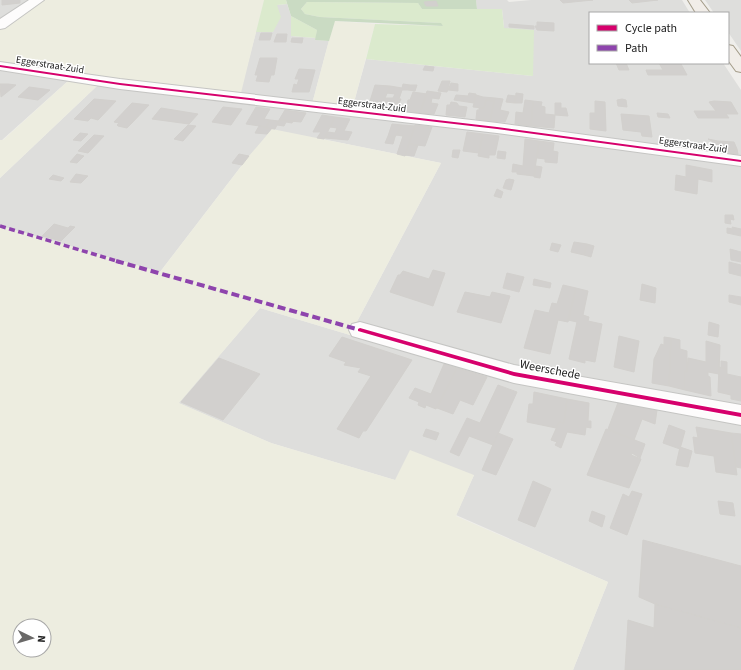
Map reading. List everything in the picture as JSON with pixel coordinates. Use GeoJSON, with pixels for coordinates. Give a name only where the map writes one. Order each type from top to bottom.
{"type":"FeatureCollection","features":[{"type":"Feature","properties":{"kind":"main road"},"geometry":{"type":"LineString","coordinates":[[694,0],[702,12]]}},
{"type":"Feature","properties":{"kind":"main road"},"geometry":{"type":"LineString","coordinates":[[729,50],[741,68]]}},
{"type":"Feature","properties":{"kind":"street"},"geometry":{"type":"LineString","coordinates":[[0,25],[38,0]]}},
{"type":"Feature","properties":{"kind":"street","name":"Eggerstraat-Zuid"},"geometry":{"type":"LineString","coordinates":[[0,66],[106,83],[490,128],[741,161]]}},
{"type":"Feature","properties":{"kind":"street","name":"Weerschede"},"geometry":{"type":"LineString","coordinates":[[360,330],[514,374],[741,415]]}},
{"type":"Feature","properties":{"kind":"shaded area"},"geometry":{"type":"Polygon","coordinates":[[[0,0],[42,0],[0,28],[0,0]]]}},
{"type":"Feature","properties":{"kind":"shaded area"},"geometry":{"type":"Polygon","coordinates":[[[42,0],[264,0],[240,97],[0,64],[0,28],[42,0]]]}},
{"type":"Feature","properties":{"kind":"shaded area"},"geometry":{"type":"Polygon","coordinates":[[[476,0],[507,0],[509,2],[531,0],[682,0],[689,12],[589,12],[589,64],[724,64],[741,90],[741,670],[573,670],[608,582],[456,515],[474,475],[395,480],[271,443],[178,403],[260,308],[350,335],[441,163],[317,138],[249,156],[160,272],[0,226],[0,178],[98,85],[239,97],[256,32],[273,32],[277,5],[287,4],[291,16],[291,36],[316,38],[315,40],[329,41],[312,104],[352,109],[366,59],[533,76],[504,28],[502,9],[477,9],[476,0]]]}},
{"type":"Feature","properties":{"kind":"shaded area"},"geometry":{"type":"Polygon","coordinates":[[[705,0],[741,0],[741,51],[729,33],[729,12],[713,12],[705,0]]]}},
{"type":"Feature","properties":{"kind":"shaded area"},"geometry":{"type":"Polygon","coordinates":[[[334,21],[375,24],[352,110],[312,104],[334,21]]]}},
{"type":"Feature","properties":{"kind":"shaded area"},"geometry":{"type":"Polygon","coordinates":[[[0,67],[68,81],[2,140],[0,140],[0,67]]]}},
{"type":"Feature","properties":{"kind":"shaded area"},"geometry":{"type":"Polygon","coordinates":[[[68,81],[98,85],[0,178],[0,140],[3,140],[68,81]]]}},
{"type":"Feature","properties":{"kind":"shaded area"},"geometry":{"type":"Polygon","coordinates":[[[272,129],[441,163],[350,335],[260,308],[179,403],[271,443],[395,480],[410,450],[474,475],[456,516],[608,582],[573,670],[0,670],[0,226],[160,272],[249,156],[272,129]]]}},
{"type":"Feature","properties":{"kind":"green space"},"geometry":{"type":"Polygon","coordinates":[[[264,0],[286,0],[287,4],[277,5],[281,17],[273,32],[256,32],[264,0]]]}},
{"type":"Feature","properties":{"kind":"green space"},"geometry":{"type":"Polygon","coordinates":[[[286,0],[476,0],[477,9],[422,9],[418,3],[307,2],[301,9],[305,14],[320,17],[441,23],[443,26],[335,21],[329,41],[315,40],[317,30],[291,16],[286,0]]]}},
{"type":"Feature","properties":{"kind":"green space"},"geometry":{"type":"Polygon","coordinates":[[[307,2],[418,3],[422,9],[502,9],[504,28],[534,30],[533,76],[366,59],[375,24],[443,26],[440,23],[320,17],[305,14],[301,9],[307,2]]]}},
{"type":"Feature","properties":{"kind":"green space"},"geometry":{"type":"Polygon","coordinates":[[[291,16],[317,30],[316,38],[291,36],[291,16]]]}},
{"type":"Feature","properties":{"kind":"building"},"geometry":{"type":"Polygon","coordinates":[[[2,0],[20,0],[20,3],[2,5],[2,0]]]}},
{"type":"Feature","properties":{"kind":"building"},"geometry":{"type":"Polygon","coordinates":[[[560,0],[593,0],[563,3],[560,0]]]}},
{"type":"Feature","properties":{"kind":"building"},"geometry":{"type":"Polygon","coordinates":[[[629,0],[658,0],[632,3],[629,0]]]}},
{"type":"Feature","properties":{"kind":"building"},"geometry":{"type":"Polygon","coordinates":[[[436,1],[438,6],[426,6],[424,2],[436,1]]]}},
{"type":"Feature","properties":{"kind":"building"},"geometry":{"type":"Polygon","coordinates":[[[537,22],[554,23],[554,31],[537,30],[535,26],[537,26],[537,22]]]}},
{"type":"Feature","properties":{"kind":"building"},"geometry":{"type":"Polygon","coordinates":[[[509,24],[534,26],[534,29],[509,27],[509,24]]]}},
{"type":"Feature","properties":{"kind":"building"},"geometry":{"type":"Polygon","coordinates":[[[261,33],[272,33],[270,40],[259,40],[261,33]]]}},
{"type":"Feature","properties":{"kind":"building"},"geometry":{"type":"Polygon","coordinates":[[[277,34],[287,34],[286,42],[274,42],[277,34]]]}},
{"type":"Feature","properties":{"kind":"building"},"geometry":{"type":"Polygon","coordinates":[[[292,38],[303,38],[302,43],[291,42],[292,38]]]}},
{"type":"Feature","properties":{"kind":"building"},"geometry":{"type":"Polygon","coordinates":[[[260,58],[277,58],[274,75],[271,75],[269,82],[256,81],[258,75],[255,75],[260,58]]]}},
{"type":"Feature","properties":{"kind":"building"},"geometry":{"type":"Polygon","coordinates":[[[616,64],[626,64],[629,70],[619,70],[616,64]]]}},
{"type":"Feature","properties":{"kind":"building"},"geometry":{"type":"Polygon","coordinates":[[[660,64],[681,64],[687,75],[648,75],[646,70],[663,70],[660,64]]]}},
{"type":"Feature","properties":{"kind":"building"},"geometry":{"type":"Polygon","coordinates":[[[425,66],[434,67],[433,71],[423,70],[425,66]]]}},
{"type":"Feature","properties":{"kind":"building"},"geometry":{"type":"Polygon","coordinates":[[[299,69],[315,70],[309,92],[292,92],[294,84],[297,85],[299,79],[295,79],[299,69]]]}},
{"type":"Feature","properties":{"kind":"building"},"geometry":{"type":"Polygon","coordinates":[[[442,81],[450,81],[447,92],[438,91],[442,81]]]}},
{"type":"Feature","properties":{"kind":"building"},"geometry":{"type":"Polygon","coordinates":[[[451,83],[458,84],[458,91],[448,90],[451,83]]]}},
{"type":"Feature","properties":{"kind":"building"},"geometry":{"type":"Polygon","coordinates":[[[0,84],[8,84],[16,85],[1,97],[0,84]]]}},
{"type":"Feature","properties":{"kind":"building"},"geometry":{"type":"Polygon","coordinates":[[[403,84],[410,85],[408,90],[402,90],[399,99],[401,99],[396,109],[381,108],[385,98],[393,98],[395,94],[387,93],[390,86],[402,88],[403,84]]]}},
{"type":"Feature","properties":{"kind":"building"},"geometry":{"type":"Polygon","coordinates":[[[375,85],[390,86],[381,108],[370,106],[375,85]]]}},
{"type":"Feature","properties":{"kind":"building"},"geometry":{"type":"Polygon","coordinates":[[[410,85],[417,85],[415,91],[408,90],[410,85]]]}},
{"type":"Feature","properties":{"kind":"building"},"geometry":{"type":"Polygon","coordinates":[[[29,87],[50,90],[38,100],[18,97],[29,87]]]}},
{"type":"Feature","properties":{"kind":"building"},"geometry":{"type":"Polygon","coordinates":[[[427,91],[441,93],[439,99],[432,98],[431,103],[438,104],[434,114],[420,113],[427,91]]]}},
{"type":"Feature","properties":{"kind":"building"},"geometry":{"type":"Polygon","coordinates":[[[413,92],[427,94],[420,113],[406,111],[408,100],[410,100],[413,92]]]}},
{"type":"Feature","properties":{"kind":"building"},"geometry":{"type":"Polygon","coordinates":[[[469,93],[476,94],[474,103],[454,100],[456,95],[468,96],[469,93]]]}},
{"type":"Feature","properties":{"kind":"building"},"geometry":{"type":"Polygon","coordinates":[[[516,93],[523,94],[522,103],[515,103],[516,93]]]}},
{"type":"Feature","properties":{"kind":"building"},"geometry":{"type":"Polygon","coordinates":[[[476,95],[495,98],[494,101],[486,100],[484,108],[473,107],[476,95]]]}},
{"type":"Feature","properties":{"kind":"building"},"geometry":{"type":"Polygon","coordinates":[[[508,95],[516,96],[515,103],[506,102],[508,95]]]}},
{"type":"Feature","properties":{"kind":"building"},"geometry":{"type":"Polygon","coordinates":[[[495,98],[503,99],[500,110],[509,112],[505,122],[490,121],[495,98]]]}},
{"type":"Feature","properties":{"kind":"building"},"geometry":{"type":"Polygon","coordinates":[[[94,99],[116,101],[98,120],[91,118],[88,121],[74,119],[94,99]]]}},
{"type":"Feature","properties":{"kind":"building"},"geometry":{"type":"Polygon","coordinates":[[[486,100],[494,101],[490,121],[476,119],[477,110],[479,110],[479,108],[484,108],[486,100]]]}},
{"type":"Feature","properties":{"kind":"building"},"geometry":{"type":"Polygon","coordinates":[[[525,100],[533,101],[531,126],[515,124],[516,112],[523,113],[525,100]]]}},
{"type":"Feature","properties":{"kind":"building"},"geometry":{"type":"Polygon","coordinates":[[[617,100],[626,100],[627,107],[618,106],[617,100]]]}},
{"type":"Feature","properties":{"kind":"building"},"geometry":{"type":"Polygon","coordinates":[[[533,101],[542,102],[541,106],[545,107],[545,114],[555,115],[554,128],[531,126],[533,101]]]}},
{"type":"Feature","properties":{"kind":"building"},"geometry":{"type":"Polygon","coordinates":[[[595,101],[605,102],[606,131],[590,129],[590,113],[595,113],[595,101]]]}},
{"type":"Feature","properties":{"kind":"building"},"geometry":{"type":"Polygon","coordinates":[[[451,102],[457,103],[459,106],[467,107],[465,117],[446,115],[447,105],[450,105],[451,102]]]}},
{"type":"Feature","properties":{"kind":"building"},"geometry":{"type":"Polygon","coordinates":[[[709,102],[731,102],[738,114],[726,114],[729,118],[698,118],[694,111],[716,111],[709,102]]]}},
{"type":"Feature","properties":{"kind":"building"},"geometry":{"type":"Polygon","coordinates":[[[132,103],[149,105],[127,128],[118,126],[117,125],[119,123],[114,122],[132,103]]]}},
{"type":"Feature","properties":{"kind":"building"},"geometry":{"type":"Polygon","coordinates":[[[555,103],[561,103],[561,108],[566,108],[568,116],[555,115],[555,103]]]}},
{"type":"Feature","properties":{"kind":"building"},"geometry":{"type":"Polygon","coordinates":[[[223,107],[242,109],[231,125],[212,122],[223,107]]]}},
{"type":"Feature","properties":{"kind":"building"},"geometry":{"type":"Polygon","coordinates":[[[256,107],[270,109],[264,119],[270,120],[266,127],[246,124],[256,107]]]}},
{"type":"Feature","properties":{"kind":"building"},"geometry":{"type":"Polygon","coordinates":[[[161,108],[198,114],[189,124],[152,119],[161,108]]]}},
{"type":"Feature","properties":{"kind":"building"},"geometry":{"type":"Polygon","coordinates":[[[285,110],[306,113],[301,122],[279,120],[285,110]]]}},
{"type":"Feature","properties":{"kind":"building"},"geometry":{"type":"Polygon","coordinates":[[[657,113],[668,114],[670,118],[658,117],[657,113]]]}},
{"type":"Feature","properties":{"kind":"building"},"geometry":{"type":"Polygon","coordinates":[[[621,114],[649,116],[652,137],[642,136],[641,132],[623,130],[621,114]]]}},
{"type":"Feature","properties":{"kind":"building"},"geometry":{"type":"Polygon","coordinates":[[[322,115],[335,117],[324,139],[317,138],[321,132],[313,132],[322,115]]]}},
{"type":"Feature","properties":{"kind":"building"},"geometry":{"type":"Polygon","coordinates":[[[335,117],[350,119],[344,131],[352,132],[348,140],[325,138],[328,132],[335,133],[337,128],[330,127],[335,117]]]}},
{"type":"Feature","properties":{"kind":"building"},"geometry":{"type":"Polygon","coordinates":[[[270,120],[279,121],[275,129],[266,128],[270,120]]]}},
{"type":"Feature","properties":{"kind":"building"},"geometry":{"type":"Polygon","coordinates":[[[279,120],[293,121],[292,123],[286,122],[284,126],[277,125],[279,120]]]}},
{"type":"Feature","properties":{"kind":"building"},"geometry":{"type":"Polygon","coordinates":[[[392,124],[402,125],[395,137],[388,136],[392,124]]]}},
{"type":"Feature","properties":{"kind":"building"},"geometry":{"type":"Polygon","coordinates":[[[188,125],[196,126],[183,141],[174,139],[188,125]]]}},
{"type":"Feature","properties":{"kind":"building"},"geometry":{"type":"Polygon","coordinates":[[[402,125],[415,126],[405,156],[397,154],[403,136],[396,135],[402,125]]]}},
{"type":"Feature","properties":{"kind":"building"},"geometry":{"type":"Polygon","coordinates":[[[415,125],[432,127],[425,146],[409,144],[415,125]]]}},
{"type":"Feature","properties":{"kind":"building"},"geometry":{"type":"Polygon","coordinates":[[[259,126],[271,129],[267,134],[255,133],[259,126]]]}},
{"type":"Feature","properties":{"kind":"building"},"geometry":{"type":"Polygon","coordinates":[[[467,132],[483,134],[479,153],[463,151],[467,132]]]}},
{"type":"Feature","properties":{"kind":"building"},"geometry":{"type":"Polygon","coordinates":[[[80,133],[88,134],[81,141],[73,140],[80,133]]]}},
{"type":"Feature","properties":{"kind":"building"},"geometry":{"type":"Polygon","coordinates":[[[483,134],[499,136],[495,155],[489,155],[489,158],[478,156],[483,134]]]}},
{"type":"Feature","properties":{"kind":"building"},"geometry":{"type":"Polygon","coordinates":[[[94,135],[104,136],[88,153],[78,151],[94,135]]]}},
{"type":"Feature","properties":{"kind":"building"},"geometry":{"type":"Polygon","coordinates":[[[388,136],[395,137],[393,144],[385,143],[388,136]]]}},
{"type":"Feature","properties":{"kind":"building"},"geometry":{"type":"Polygon","coordinates":[[[525,139],[539,141],[534,176],[512,172],[513,164],[523,166],[525,139]]]}},
{"type":"Feature","properties":{"kind":"building"},"geometry":{"type":"Polygon","coordinates":[[[708,139],[718,141],[721,148],[713,147],[712,141],[708,139]]]}},
{"type":"Feature","properties":{"kind":"building"},"geometry":{"type":"Polygon","coordinates":[[[539,141],[554,143],[553,151],[558,152],[557,163],[545,162],[545,159],[537,158],[539,141]]]}},
{"type":"Feature","properties":{"kind":"building"},"geometry":{"type":"Polygon","coordinates":[[[718,141],[734,142],[737,149],[721,148],[718,141]]]}},
{"type":"Feature","properties":{"kind":"building"},"geometry":{"type":"Polygon","coordinates":[[[409,144],[418,145],[414,156],[405,155],[409,144]]]}},
{"type":"Feature","properties":{"kind":"building"},"geometry":{"type":"Polygon","coordinates":[[[715,147],[737,149],[738,154],[716,152],[715,147]]]}},
{"type":"Feature","properties":{"kind":"building"},"geometry":{"type":"Polygon","coordinates":[[[453,150],[460,150],[458,158],[452,157],[453,150]]]}},
{"type":"Feature","properties":{"kind":"building"},"geometry":{"type":"Polygon","coordinates":[[[498,151],[506,152],[505,159],[497,158],[498,151]]]}},
{"type":"Feature","properties":{"kind":"building"},"geometry":{"type":"Polygon","coordinates":[[[77,154],[84,156],[77,163],[70,162],[77,154]]]}},
{"type":"Feature","properties":{"kind":"building"},"geometry":{"type":"Polygon","coordinates":[[[239,154],[249,156],[242,165],[232,163],[239,154]]]}},
{"type":"Feature","properties":{"kind":"building"},"geometry":{"type":"Polygon","coordinates":[[[686,165],[712,170],[712,182],[698,179],[697,194],[675,190],[676,175],[686,177],[686,165]]]}},
{"type":"Feature","properties":{"kind":"building"},"geometry":{"type":"Polygon","coordinates":[[[536,166],[542,167],[540,178],[534,177],[536,166]]]}},
{"type":"Feature","properties":{"kind":"building"},"geometry":{"type":"Polygon","coordinates":[[[76,174],[88,176],[81,183],[70,182],[76,174]]]}},
{"type":"Feature","properties":{"kind":"building"},"geometry":{"type":"Polygon","coordinates":[[[53,175],[64,178],[61,181],[49,179],[53,175]]]}},
{"type":"Feature","properties":{"kind":"building"},"geometry":{"type":"Polygon","coordinates":[[[506,180],[514,180],[511,190],[503,188],[506,180]]]}},
{"type":"Feature","properties":{"kind":"building"},"geometry":{"type":"Polygon","coordinates":[[[497,189],[503,192],[501,198],[494,196],[497,189]]]}},
{"type":"Feature","properties":{"kind":"building"},"geometry":{"type":"Polygon","coordinates":[[[725,215],[733,215],[734,220],[730,219],[731,224],[725,223],[725,215]]]}},
{"type":"Feature","properties":{"kind":"building"},"geometry":{"type":"Polygon","coordinates":[[[54,224],[68,228],[70,226],[75,227],[61,241],[42,236],[54,224]]]}},
{"type":"Feature","properties":{"kind":"building"},"geometry":{"type":"Polygon","coordinates":[[[732,227],[741,229],[741,236],[727,233],[727,228],[733,229],[732,227]]]}},
{"type":"Feature","properties":{"kind":"building"},"geometry":{"type":"Polygon","coordinates":[[[574,242],[587,244],[584,255],[571,252],[574,242]]]}},
{"type":"Feature","properties":{"kind":"building"},"geometry":{"type":"Polygon","coordinates":[[[552,243],[561,245],[558,252],[550,250],[552,243]]]}},
{"type":"Feature","properties":{"kind":"building"},"geometry":{"type":"Polygon","coordinates":[[[587,244],[594,246],[591,257],[584,255],[587,244]]]}},
{"type":"Feature","properties":{"kind":"building"},"geometry":{"type":"Polygon","coordinates":[[[730,249],[741,252],[741,262],[731,260],[730,249]]]}},
{"type":"Feature","properties":{"kind":"building"},"geometry":{"type":"Polygon","coordinates":[[[729,262],[741,265],[741,276],[729,273],[729,262]]]}},
{"type":"Feature","properties":{"kind":"building"},"geometry":{"type":"Polygon","coordinates":[[[433,270],[445,273],[433,306],[390,292],[398,275],[400,275],[403,271],[429,279],[433,270]]]}},
{"type":"Feature","properties":{"kind":"building"},"geometry":{"type":"Polygon","coordinates":[[[507,273],[524,277],[519,292],[503,288],[507,273]]]}},
{"type":"Feature","properties":{"kind":"building"},"geometry":{"type":"Polygon","coordinates":[[[534,279],[551,283],[550,288],[533,285],[534,279]]]}},
{"type":"Feature","properties":{"kind":"building"},"geometry":{"type":"Polygon","coordinates":[[[642,284],[656,288],[655,303],[640,300],[642,284]]]}},
{"type":"Feature","properties":{"kind":"building"},"geometry":{"type":"Polygon","coordinates":[[[563,285],[576,288],[568,322],[558,320],[550,354],[524,348],[535,310],[549,313],[552,303],[557,304],[563,285]]]}},
{"type":"Feature","properties":{"kind":"building"},"geometry":{"type":"Polygon","coordinates":[[[576,288],[588,291],[583,315],[589,317],[588,321],[602,324],[595,362],[585,360],[585,363],[569,359],[577,322],[568,320],[576,288]]]}},
{"type":"Feature","properties":{"kind":"building"},"geometry":{"type":"Polygon","coordinates":[[[465,292],[490,297],[492,292],[510,296],[501,323],[457,312],[465,292]]]}},
{"type":"Feature","properties":{"kind":"building"},"geometry":{"type":"Polygon","coordinates":[[[729,295],[741,297],[741,305],[729,302],[729,295]]]}},
{"type":"Feature","properties":{"kind":"building"},"geometry":{"type":"Polygon","coordinates":[[[709,322],[719,325],[718,337],[708,335],[709,322]]]}},
{"type":"Feature","properties":{"kind":"building"},"geometry":{"type":"Polygon","coordinates":[[[619,336],[639,341],[634,372],[614,367],[619,336]]]}},
{"type":"Feature","properties":{"kind":"building"},"geometry":{"type":"Polygon","coordinates":[[[342,337],[412,360],[366,431],[363,431],[359,438],[337,429],[371,376],[358,372],[361,368],[344,365],[346,362],[329,356],[342,337]]]}},
{"type":"Feature","properties":{"kind":"building"},"geometry":{"type":"Polygon","coordinates":[[[664,337],[671,338],[669,386],[652,383],[654,359],[661,344],[664,345],[664,337]]]}},
{"type":"Feature","properties":{"kind":"building"},"geometry":{"type":"Polygon","coordinates":[[[671,338],[680,340],[680,349],[687,351],[685,390],[669,386],[671,338]]]}},
{"type":"Feature","properties":{"kind":"building"},"geometry":{"type":"Polygon","coordinates":[[[706,341],[720,345],[719,374],[708,372],[708,376],[710,377],[711,396],[685,390],[685,371],[687,372],[688,358],[706,362],[706,341]]]}},
{"type":"Feature","properties":{"kind":"building"},"geometry":{"type":"Polygon","coordinates":[[[219,358],[260,374],[223,420],[181,402],[219,358]]]}},
{"type":"Feature","properties":{"kind":"building"},"geometry":{"type":"Polygon","coordinates":[[[721,361],[727,362],[727,369],[721,368],[721,361]]]}},
{"type":"Feature","properties":{"kind":"building"},"geometry":{"type":"Polygon","coordinates":[[[444,364],[457,368],[436,409],[426,405],[425,408],[418,405],[419,402],[409,398],[415,388],[431,394],[444,364]]]}},
{"type":"Feature","properties":{"kind":"building"},"geometry":{"type":"Polygon","coordinates":[[[719,367],[727,369],[727,374],[741,377],[741,401],[731,399],[731,395],[718,392],[719,367]]]}},
{"type":"Feature","properties":{"kind":"building"},"geometry":{"type":"Polygon","coordinates":[[[457,368],[487,377],[473,405],[460,400],[453,414],[437,408],[457,368]]]}},
{"type":"Feature","properties":{"kind":"building"},"geometry":{"type":"Polygon","coordinates":[[[498,385],[517,392],[493,445],[469,436],[459,456],[450,452],[467,418],[480,423],[498,385]]]}},
{"type":"Feature","properties":{"kind":"building"},"geometry":{"type":"Polygon","coordinates":[[[534,392],[567,399],[564,423],[559,422],[556,428],[527,422],[529,404],[533,404],[534,392]]]}},
{"type":"Feature","properties":{"kind":"building"},"geometry":{"type":"Polygon","coordinates":[[[567,399],[589,403],[588,421],[591,421],[591,428],[586,427],[585,435],[567,432],[561,448],[555,445],[557,442],[551,440],[559,422],[564,423],[567,399]]]}},
{"type":"Feature","properties":{"kind":"building"},"geometry":{"type":"Polygon","coordinates":[[[619,400],[657,410],[655,424],[642,419],[634,440],[608,429],[619,400]]]}},
{"type":"Feature","properties":{"kind":"building"},"geometry":{"type":"Polygon","coordinates":[[[669,425],[685,431],[680,449],[663,443],[669,425]]]}},
{"type":"Feature","properties":{"kind":"building"},"geometry":{"type":"Polygon","coordinates":[[[696,427],[731,433],[737,475],[716,472],[714,456],[695,453],[693,437],[698,438],[696,427]]]}},
{"type":"Feature","properties":{"kind":"building"},"geometry":{"type":"Polygon","coordinates":[[[426,429],[439,433],[436,440],[423,436],[426,429]]]}},
{"type":"Feature","properties":{"kind":"building"},"geometry":{"type":"Polygon","coordinates":[[[606,429],[645,444],[640,458],[632,453],[631,455],[641,459],[629,488],[587,475],[606,429]]]}},
{"type":"Feature","properties":{"kind":"building"},"geometry":{"type":"Polygon","coordinates":[[[498,433],[513,439],[496,475],[482,470],[498,433]]]}},
{"type":"Feature","properties":{"kind":"building"},"geometry":{"type":"Polygon","coordinates":[[[731,433],[741,434],[741,468],[736,467],[731,433]]]}},
{"type":"Feature","properties":{"kind":"building"},"geometry":{"type":"Polygon","coordinates":[[[680,447],[692,451],[688,467],[676,465],[680,447]]]}},
{"type":"Feature","properties":{"kind":"building"},"geometry":{"type":"Polygon","coordinates":[[[533,481],[551,489],[535,527],[518,520],[533,481]]]}},
{"type":"Feature","properties":{"kind":"building"},"geometry":{"type":"Polygon","coordinates":[[[632,491],[642,494],[627,535],[610,528],[623,494],[629,497],[632,491]]]}},
{"type":"Feature","properties":{"kind":"building"},"geometry":{"type":"Polygon","coordinates":[[[718,501],[733,503],[735,516],[720,514],[718,501]]]}},
{"type":"Feature","properties":{"kind":"building"},"geometry":{"type":"Polygon","coordinates":[[[592,511],[605,516],[602,527],[589,521],[592,511]]]}},
{"type":"Feature","properties":{"kind":"building"},"geometry":{"type":"Polygon","coordinates":[[[643,540],[741,566],[741,628],[655,604],[639,597],[643,540]]]}},
{"type":"Feature","properties":{"kind":"building"},"geometry":{"type":"Polygon","coordinates":[[[655,604],[741,628],[741,670],[625,670],[628,620],[654,628],[655,604]]]}},
{"type":"Feature","properties":{"kind":"marked path"},"geometry":{"type":"LineString","coordinates":[[0,226],[162,275],[360,330]]}},
{"type":"Feature","properties":{"kind":"cycle path"},"geometry":{"type":"LineString","coordinates":[[0,66],[120,84],[497,128],[741,161]]}},
{"type":"Feature","properties":{"kind":"cycle path"},"geometry":{"type":"LineString","coordinates":[[360,330],[514,374],[741,415]]}}]}
